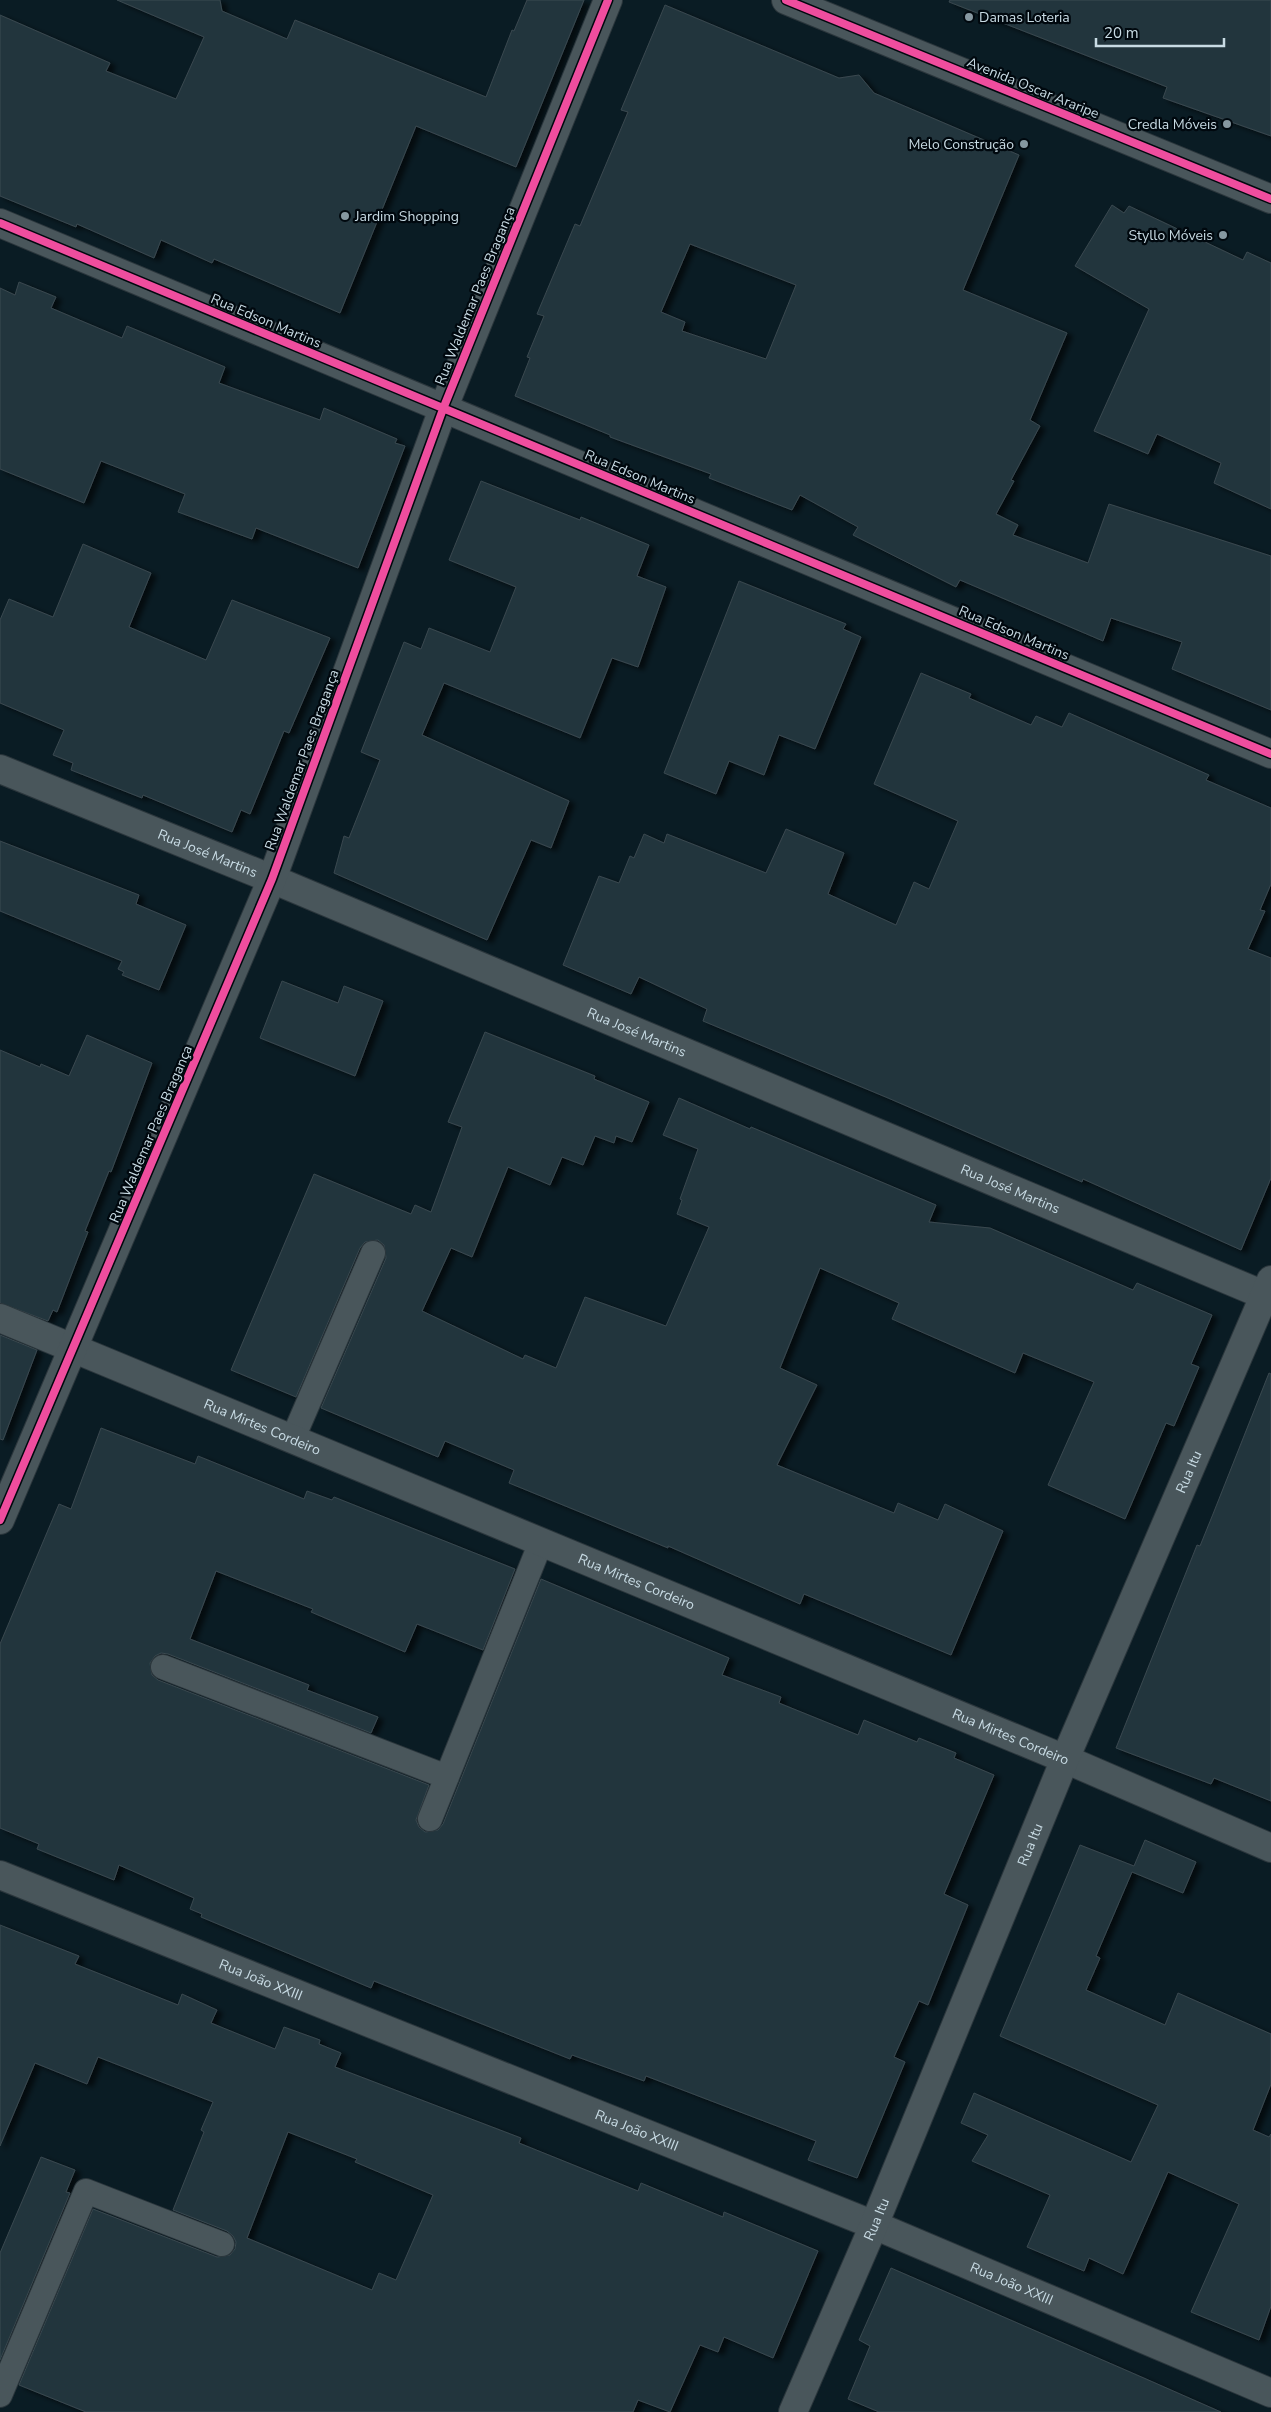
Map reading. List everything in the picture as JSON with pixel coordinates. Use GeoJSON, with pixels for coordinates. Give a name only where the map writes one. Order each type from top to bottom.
{"type":"FeatureCollection","features":[{"type":"Feature","properties":{"kind":"street","name":"Rua Waldemar Paes Bragança"},"geometry":{"type":"LineString","coordinates":[[0,1520],[272,879],[443,409],[608,0]]}},
{"type":"Feature","properties":{"kind":"street","name":"Avenida Oscar Araripe"},"geometry":{"type":"LineString","coordinates":[[786,0],[1271,199]]}},
{"type":"Feature","properties":{"kind":"street","name":"Rua Edson Martins"},"geometry":{"type":"LineString","coordinates":[[0,223],[1271,754]]}},
{"type":"Feature","properties":{"kind":"street","name":"Rua José Martins"},"geometry":{"type":"LineString","coordinates":[[0,769],[272,879],[1269,1291]]}},
{"type":"Feature","properties":{"kind":"street","name":"Rua Itu"},"geometry":{"type":"LineString","coordinates":[[793,2412],[874,2225],[1065,1759],[1269,1291]]}},
{"type":"Feature","properties":{"kind":"street","name":"Rua Mirtes Cordeiro"},"geometry":{"type":"LineString","coordinates":[[0,1318],[74,1347],[1065,1759],[1271,1848]]}},
{"type":"Feature","properties":{"kind":"street","name":"Rua João XXIII"},"geometry":{"type":"LineString","coordinates":[[0,1875],[874,2225],[1271,2393]]}},
{"type":"Feature","properties":{"kind":"lane"},"geometry":{"type":"LineString","coordinates":[[293,1438],[373,1253]]}},
{"type":"Feature","properties":{"kind":"lane"},"geometry":{"type":"LineString","coordinates":[[430,1820],[541,1542]]}},
{"type":"Feature","properties":{"kind":"lane"},"geometry":{"type":"LineString","coordinates":[[163,1667],[447,1777]]}},
{"type":"Feature","properties":{"kind":"lane"},"geometry":{"type":"LineString","coordinates":[[0,2395],[86,2191],[222,2244]]}},
{"type":"Feature","properties":{"kind":"building"},"geometry":{"type":"Polygon","coordinates":[[[117,0],[220,0],[222,11],[287,39],[295,20],[486,97],[512,30],[514,31],[527,0],[584,0],[516,167],[416,126],[340,313],[214,259],[212,263],[161,240],[154,258],[77,224],[76,227],[0,196],[0,15],[110,63],[106,71],[176,99],[204,37],[117,0]]]}},
{"type":"Feature","properties":{"kind":"building"},"geometry":{"type":"Polygon","coordinates":[[[950,0],[1271,0],[1271,136],[1163,98],[1167,87],[949,2],[950,0]]]}},
{"type":"Feature","properties":{"kind":"building"},"geometry":{"type":"Polygon","coordinates":[[[665,5],[839,78],[859,75],[874,93],[1019,155],[963,290],[1067,333],[1030,420],[1040,426],[1011,480],[1014,481],[996,514],[1018,525],[1013,535],[1088,563],[1109,504],[1271,556],[1271,710],[1172,669],[1182,642],[1111,618],[1103,641],[960,580],[956,587],[853,535],[858,527],[800,495],[792,510],[709,478],[711,474],[610,437],[610,435],[515,396],[530,358],[527,357],[544,316],[537,314],[575,224],[580,226],[628,112],[621,110],[665,5]],[[690,244],[661,312],[685,322],[682,331],[766,359],[796,285],[690,244]]]}},
{"type":"Feature","properties":{"kind":"building"},"geometry":{"type":"Polygon","coordinates":[[[1112,205],[1124,213],[1129,206],[1243,260],[1247,252],[1271,263],[1271,509],[1214,483],[1221,463],[1157,434],[1148,454],[1094,431],[1149,309],[1075,266],[1112,205]]]}},
{"type":"Feature","properties":{"kind":"building"},"geometry":{"type":"Polygon","coordinates":[[[19,282],[56,297],[51,308],[122,338],[127,326],[225,367],[219,383],[320,420],[324,408],[397,439],[395,443],[405,446],[358,568],[256,528],[252,539],[178,512],[185,494],[101,461],[84,503],[0,469],[0,288],[15,295],[19,282]]]}},
{"type":"Feature","properties":{"kind":"building"},"geometry":{"type":"Polygon","coordinates":[[[481,481],[580,520],[581,517],[649,545],[637,576],[666,587],[638,667],[612,658],[580,738],[444,683],[422,735],[569,801],[551,848],[531,840],[487,940],[334,873],[344,836],[349,838],[380,760],[361,752],[404,642],[421,649],[429,628],[490,652],[516,587],[449,560],[481,481]]]}},
{"type":"Feature","properties":{"kind":"building"},"geometry":{"type":"Polygon","coordinates":[[[83,544],[151,573],[129,627],[206,660],[232,600],[330,638],[289,733],[284,731],[250,814],[241,810],[232,832],[143,795],[142,798],[71,770],[73,763],[53,755],[64,730],[0,703],[0,620],[9,599],[53,617],[83,544]]]}},
{"type":"Feature","properties":{"kind":"building"},"geometry":{"type":"Polygon","coordinates":[[[739,581],[846,624],[843,629],[861,637],[815,749],[779,735],[764,775],[729,761],[716,794],[664,773],[739,581]]]}},
{"type":"Feature","properties":{"kind":"building"},"geometry":{"type":"Polygon","coordinates":[[[921,673],[971,694],[969,698],[1031,725],[1036,716],[1062,727],[1069,713],[1209,775],[1206,780],[1271,808],[1271,884],[1260,910],[1265,911],[1248,949],[1271,958],[1271,1178],[1241,1250],[1083,1179],[1082,1182],[703,1021],[707,1009],[639,977],[631,994],[563,965],[599,876],[619,883],[630,856],[634,858],[644,834],[664,843],[667,834],[766,873],[786,829],[844,853],[828,894],[896,925],[914,882],[929,889],[958,821],[874,784],[921,673]]]}},
{"type":"Feature","properties":{"kind":"building"},"geometry":{"type":"Polygon","coordinates":[[[0,841],[139,895],[136,904],[186,925],[159,990],[122,975],[124,972],[118,969],[122,961],[0,911],[0,841]]]}},
{"type":"Feature","properties":{"kind":"building"},"geometry":{"type":"Polygon","coordinates":[[[282,981],[338,1003],[344,986],[383,1001],[355,1076],[260,1038],[282,981]]]}},
{"type":"Feature","properties":{"kind":"building"},"geometry":{"type":"Polygon","coordinates":[[[485,1032],[595,1076],[594,1079],[649,1102],[632,1142],[616,1136],[614,1143],[595,1136],[583,1165],[562,1157],[550,1185],[508,1167],[472,1257],[451,1248],[422,1311],[523,1359],[525,1355],[556,1368],[585,1297],[666,1326],[709,1227],[677,1214],[682,1200],[680,1199],[698,1149],[663,1135],[679,1098],[936,1205],[929,1222],[990,1228],[1133,1290],[1137,1283],[1212,1315],[1191,1364],[1199,1367],[1174,1426],[1166,1423],[1125,1519],[1048,1485],[1094,1382],[1023,1353],[1015,1373],[892,1319],[899,1303],[820,1268],[780,1368],[817,1385],[777,1465],[894,1513],[898,1503],[938,1520],[945,1504],[1003,1531],[951,1655],[804,1594],[800,1604],[668,1546],[668,1548],[509,1483],[514,1470],[445,1441],[438,1457],[321,1408],[386,1258],[384,1245],[378,1240],[365,1242],[360,1248],[296,1397],[231,1370],[314,1174],[411,1214],[415,1205],[431,1212],[462,1127],[448,1122],[485,1032]]]}},
{"type":"Feature","properties":{"kind":"building"},"geometry":{"type":"Polygon","coordinates":[[[87,1035],[152,1063],[111,1172],[109,1171],[85,1231],[88,1232],[57,1312],[53,1310],[48,1321],[0,1303],[0,1050],[40,1067],[41,1064],[69,1076],[87,1035]]]}},
{"type":"Feature","properties":{"kind":"building"},"geometry":{"type":"Polygon","coordinates":[[[0,1335],[37,1350],[3,1440],[0,1439],[0,1335]]]}},
{"type":"Feature","properties":{"kind":"building"},"geometry":{"type":"Polygon","coordinates":[[[1269,1373],[1271,1374],[1271,1801],[1214,1778],[1211,1784],[1116,1748],[1197,1545],[1200,1546],[1269,1373]]]}},
{"type":"Feature","properties":{"kind":"building"},"geometry":{"type":"Polygon","coordinates":[[[101,1428],[195,1464],[198,1456],[304,1499],[307,1491],[332,1500],[334,1497],[515,1569],[483,1650],[417,1624],[405,1652],[311,1612],[313,1609],[216,1571],[190,1639],[309,1685],[307,1690],[378,1717],[371,1733],[168,1654],[161,1653],[155,1656],[150,1663],[152,1675],[158,1680],[429,1785],[416,1820],[419,1827],[425,1832],[438,1830],[443,1824],[541,1579],[729,1658],[722,1675],[781,1697],[779,1703],[858,1735],[864,1720],[917,1742],[919,1738],[956,1753],[954,1758],[994,1775],[944,1894],[968,1905],[928,2005],[919,2001],[894,2057],[905,2062],[857,2178],[808,2160],[816,2141],[646,2076],[644,2081],[572,2055],[570,2059],[374,1981],[371,1988],[201,1917],[202,1914],[190,1909],[194,1898],[119,1865],[114,1880],[37,1849],[39,1844],[0,1828],[0,1644],[59,1504],[71,1509],[101,1428]]]}},
{"type":"Feature","properties":{"kind":"building"},"geometry":{"type":"Polygon","coordinates":[[[1145,1840],[1196,1862],[1183,1893],[1132,1872],[1096,1956],[1100,1958],[1086,1990],[1165,2025],[1178,1993],[1271,2034],[1271,2084],[1253,2130],[1269,2137],[1271,2134],[1271,2306],[1259,2340],[1191,2312],[1239,2204],[1168,2172],[1123,2274],[1089,2258],[1084,2271],[1027,2247],[1050,2195],[972,2161],[988,2135],[961,2123],[974,2093],[1131,2162],[1158,2105],[1000,2036],[1080,1845],[1134,1866],[1145,1840]]]}},
{"type":"Feature","properties":{"kind":"building"},"geometry":{"type":"Polygon","coordinates":[[[0,1925],[79,1956],[75,1964],[178,2005],[182,1994],[217,2010],[211,2023],[275,2049],[284,2027],[320,2040],[319,2044],[341,2053],[335,2067],[521,2138],[519,2143],[638,2191],[641,2183],[723,2217],[724,2212],[818,2251],[773,2358],[724,2337],[718,2352],[700,2345],[670,2412],[638,2400],[633,2412],[86,2412],[19,2385],[93,2209],[217,2257],[230,2255],[235,2249],[236,2242],[227,2231],[173,2210],[204,2132],[201,2130],[213,2102],[98,2057],[87,2084],[35,2063],[0,2146],[0,1925]],[[288,2132],[247,2238],[372,2290],[379,2273],[396,2280],[433,2195],[355,2162],[357,2159],[288,2132]]]}},
{"type":"Feature","properties":{"kind":"building"},"geometry":{"type":"Polygon","coordinates":[[[41,2157],[75,2170],[66,2192],[70,2193],[0,2360],[0,2253],[41,2157]]]}},
{"type":"Feature","properties":{"kind":"building"},"geometry":{"type":"Polygon","coordinates":[[[891,2268],[1221,2412],[879,2412],[848,2399],[870,2346],[859,2340],[891,2268]]]}},
{"type":"Feature","properties":{"kind":"cycle path"},"geometry":{"type":"LineString","coordinates":[[0,1520],[272,879],[443,409],[608,0]]}},
{"type":"Feature","properties":{"kind":"cycle path"},"geometry":{"type":"LineString","coordinates":[[786,0],[1271,199]]}},
{"type":"Feature","properties":{"kind":"cycle path"},"geometry":{"type":"LineString","coordinates":[[0,223],[1271,754]]}},
{"type":"Feature","properties":{"kind":"place","name":"Damas Loteria"},"geometry":{"type":"Point","coordinates":[969,17]}},
{"type":"Feature","properties":{"kind":"place","name":"Credla Móveis"},"geometry":{"type":"Point","coordinates":[1227,124]}},
{"type":"Feature","properties":{"kind":"place","name":"Melo Construção"},"geometry":{"type":"Point","coordinates":[1024,144]}},
{"type":"Feature","properties":{"kind":"place","name":"Jardim Shopping"},"geometry":{"type":"Point","coordinates":[345,216]}},
{"type":"Feature","properties":{"kind":"place","name":"Styllo Móveis"},"geometry":{"type":"Point","coordinates":[1223,235]}}]}
